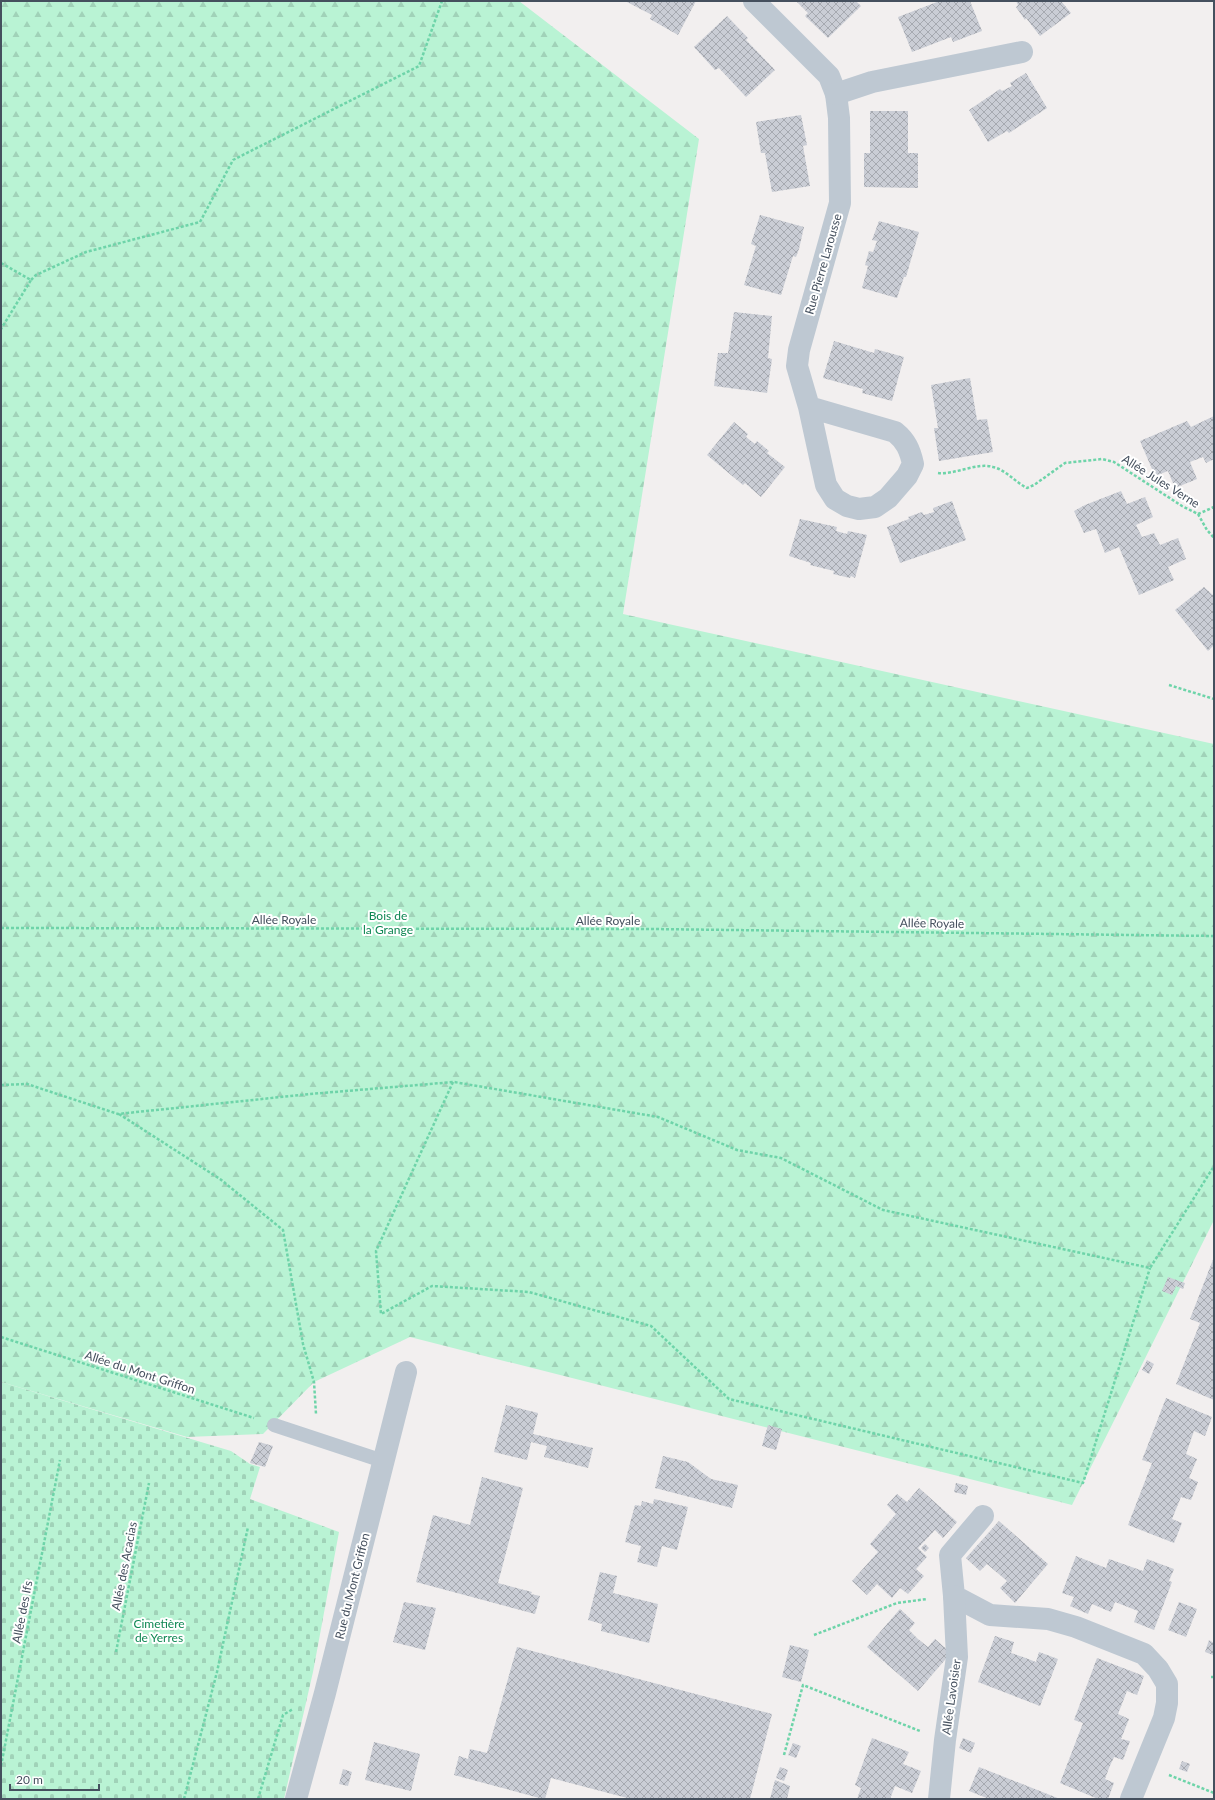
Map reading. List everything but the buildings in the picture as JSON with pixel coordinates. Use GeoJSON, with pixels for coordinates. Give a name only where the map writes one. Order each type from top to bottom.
{"type":"FeatureCollection","features":[{"type":"Feature","properties":{"kind":"street","name":"Rue Pierre Larousse"},"geometry":{"type":"LineString","coordinates":[[754,1],[829,76],[836,94],[839,118],[840,203],[836,223],[799,350],[797,366],[809,407],[826,485],[835,500],[847,506],[859,509],[875,507],[888,498],[907,476],[910,468]]}},
{"type":"Feature","properties":{"kind":"street"},"geometry":{"type":"LineString","coordinates":[[836,94],[872,82],[1022,52]]}},
{"type":"Feature","properties":{"kind":"street"},"geometry":{"type":"LineString","coordinates":[[809,407],[895,432],[905,440],[910,451],[913,464],[910,468]]}},
{"type":"Feature","properties":{"kind":"street","name":"Rue du Mont Griffon"},"geometry":{"type":"LineString","coordinates":[[296,1799],[325,1693],[382,1461],[406,1372]]}},
{"type":"Feature","properties":{"kind":"street","name":"Allée Lavoisier"},"geometry":{"type":"LineString","coordinates":[[939,1799],[945,1740],[957,1657],[950,1555],[983,1516]]}},
{"type":"Feature","properties":{"kind":"street"},"geometry":{"type":"LineString","coordinates":[[954,1596],[990,1615],[1048,1619],[1076,1627],[1144,1654],[1158,1668],[1167,1684],[1167,1703],[1164,1718],[1131,1799]]}},
{"type":"Feature","properties":{"kind":"lane"},"geometry":{"type":"LineString","coordinates":[[274,1425],[382,1461]]}},
{"type":"Feature","properties":{"kind":"path"},"geometry":{"type":"LineString","coordinates":[[1,329],[31,280],[36,275],[86,252],[200,222],[234,160],[419,66],[442,1]]}},
{"type":"Feature","properties":{"kind":"path"},"geometry":{"type":"LineString","coordinates":[[1,263],[31,280]]}},
{"type":"Feature","properties":{"kind":"path","name":"Allée Jules Verne"},"geometry":{"type":"LineString","coordinates":[[910,468],[946,473],[983,466],[992,466],[1027,488],[1034,485],[1065,463],[1102,459],[1114,462],[1124,467],[1182,506],[1198,514],[1207,530],[1214,538]]}},
{"type":"Feature","properties":{"kind":"path"},"geometry":{"type":"LineString","coordinates":[[1198,514],[1214,507]]}},
{"type":"Feature","properties":{"kind":"path"},"geometry":{"type":"LineString","coordinates":[[1169,685],[1214,699]]}},
{"type":"Feature","properties":{"kind":"path","name":"Allée Royale"},"geometry":{"type":"LineString","coordinates":[[1,928],[645,929],[1214,936]]}},
{"type":"Feature","properties":{"kind":"path"},"geometry":{"type":"LineString","coordinates":[[118,1114],[303,1095],[454,1082],[658,1117],[737,1150],[781,1158],[883,1210],[1150,1268]]}},
{"type":"Feature","properties":{"kind":"path"},"geometry":{"type":"LineString","coordinates":[[454,1082],[376,1251],[381,1314],[432,1286],[529,1292],[651,1326],[728,1399],[1083,1483],[1150,1268],[1214,1166]]}},
{"type":"Feature","properties":{"kind":"path"},"geometry":{"type":"LineString","coordinates":[[1,1085],[27,1084],[118,1114],[220,1179],[283,1230],[303,1344],[314,1382],[317,1439]]}},
{"type":"Feature","properties":{"kind":"path","name":"Allée du Mont Griffon"},"geometry":{"type":"LineString","coordinates":[[1,1337],[274,1425]]}},
{"type":"Feature","properties":{"kind":"path","name":"Allée des Ifs"},"geometry":{"type":"LineString","coordinates":[[1,1766],[60,1460]]}},
{"type":"Feature","properties":{"kind":"path","name":"Allée des Acacias"},"geometry":{"type":"LineString","coordinates":[[116,1652],[149,1483]]}},
{"type":"Feature","properties":{"kind":"path"},"geometry":{"type":"LineString","coordinates":[[184,1799],[217,1672],[248,1527]]}},
{"type":"Feature","properties":{"kind":"path"},"geometry":{"type":"LineString","coordinates":[[814,1634],[897,1603],[954,1596]]}},
{"type":"Feature","properties":{"kind":"path"},"geometry":{"type":"LineString","coordinates":[[784,1755],[803,1685],[945,1740]]}},
{"type":"Feature","properties":{"kind":"path"},"geometry":{"type":"LineString","coordinates":[[258,1799],[283,1715],[295,1708]]}},
{"type":"Feature","properties":{"kind":"path"},"geometry":{"type":"LineString","coordinates":[[1145,1765],[1214,1793]]}},
{"type":"Feature","properties":{"kind":"green space","name":"Bois de la Grange"},"geometry":{"type":"Polygon","coordinates":[[[1,1],[519,1],[699,139],[623,614],[1214,744],[1214,1220],[1072,1505],[410,1337],[314,1382],[263,1434],[187,1437],[1,1382],[1,1]]]}},
{"type":"Feature","properties":{"kind":"green space","name":"Cimetière de Yerres"},"geometry":{"type":"Polygon","coordinates":[[[1,1382],[231,1451],[250,1464],[260,1467],[250,1499],[339,1532],[313,1672],[284,1799],[1,1799],[1,1382]]]}}]}
